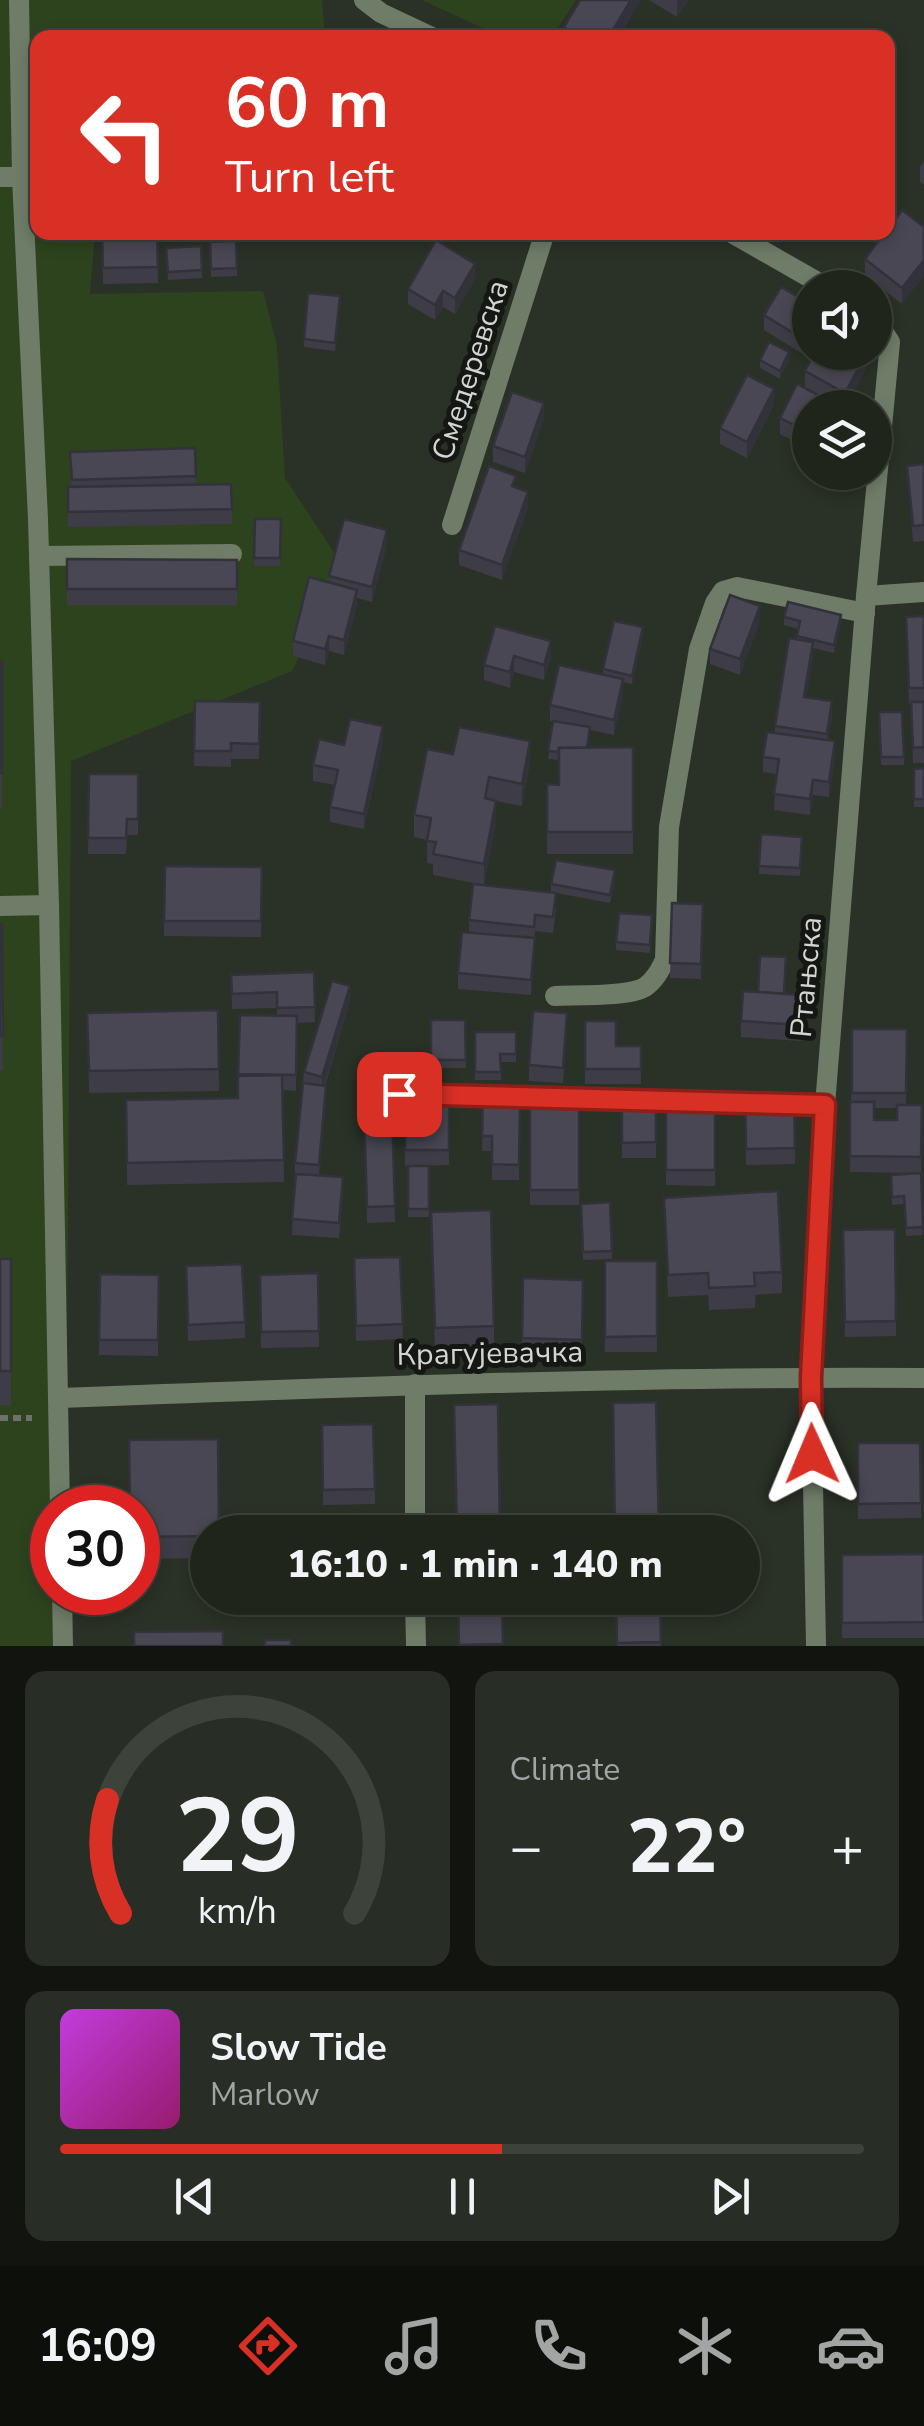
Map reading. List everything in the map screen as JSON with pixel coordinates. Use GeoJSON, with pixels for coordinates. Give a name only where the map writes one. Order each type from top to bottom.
{"type":"FeatureCollection","features":[{"type":"Feature","properties":{"kind":"street"},"geometry":{"type":"LineString","coordinates":[[0,177],[30,177],[19,0]]}},
{"type":"Feature","properties":{"kind":"street"},"geometry":{"type":"LineString","coordinates":[[364,0],[417,30]]}},
{"type":"Feature","properties":{"kind":"street"},"geometry":{"type":"LineString","coordinates":[[31,240],[60,1485]]}},
{"type":"Feature","properties":{"kind":"street","name":"Смедеревска"},"geometry":{"type":"LineString","coordinates":[[452,525],[543,240]]}},
{"type":"Feature","properties":{"kind":"street"},"geometry":{"type":"LineString","coordinates":[[744,240],[796,270]]}},
{"type":"Feature","properties":{"kind":"street","name":"Ртањска"},"geometry":{"type":"LineString","coordinates":[[816,1646],[811,1377],[825,1105],[887,370]]}},
{"type":"Feature","properties":{"kind":"street"},"geometry":{"type":"LineString","coordinates":[[39,556],[232,554]]}},
{"type":"Feature","properties":{"kind":"street"},"geometry":{"type":"LineString","coordinates":[[555,996],[635,992],[649,984],[664,960],[669,827],[699,648],[722,591],[737,587],[866,604],[924,592]]}},
{"type":"Feature","properties":{"kind":"street"},"geometry":{"type":"LineString","coordinates":[[0,906],[49,905]]}},
{"type":"Feature","properties":{"kind":"street"},"geometry":{"type":"LineString","coordinates":[[399,1094],[825,1105]]}},
{"type":"Feature","properties":{"kind":"street","name":"Крагујевачка"},"geometry":{"type":"LineString","coordinates":[[58,1398],[415,1384],[924,1378]]}},
{"type":"Feature","properties":{"kind":"street"},"geometry":{"type":"LineString","coordinates":[[415,1384],[415,1515]]}},
{"type":"Feature","properties":{"kind":"street"},"geometry":{"type":"LineString","coordinates":[[62,1615],[62,1646]]}},
{"type":"Feature","properties":{"kind":"street"},"geometry":{"type":"LineString","coordinates":[[416,1615],[416,1646]]}},
{"type":"Feature","properties":{"kind":"green space"},"geometry":{"type":"Polygon","coordinates":[[[0,0],[322,0],[324,30],[30,30],[30,240],[94,240],[90,294],[263,291],[277,346],[285,478],[343,566],[292,671],[71,761],[66,1485],[30,1485],[30,1615],[58,1615],[65,1646],[0,1646],[0,0]]]}},
{"type":"Feature","properties":{"kind":"green space"},"geometry":{"type":"Polygon","coordinates":[[[422,0],[576,0],[557,30],[487,30],[422,0]]]}},
{"type":"Feature","properties":{"kind":"building"},"geometry":{"type":"Polygon","coordinates":[[[580,0],[631,0],[613,30],[564,27],[580,0]]]}},
{"type":"Feature","properties":{"kind":"building"},"geometry":{"type":"Polygon","coordinates":[[[902,210],[924,227],[924,260],[902,288],[892,280],[892,270],[879,270],[865,259],[879,240],[895,240],[895,220],[902,210]]]}},
{"type":"Feature","properties":{"kind":"building"},"geometry":{"type":"Polygon","coordinates":[[[102,240],[157,240],[158,267],[103,268],[102,240]]]}},
{"type":"Feature","properties":{"kind":"building"},"geometry":{"type":"Polygon","coordinates":[[[436,240],[475,264],[455,298],[443,291],[435,305],[408,289],[436,240]]]}},
{"type":"Feature","properties":{"kind":"building"},"geometry":{"type":"Polygon","coordinates":[[[236,241],[237,268],[211,269],[210,242],[236,241]]]}},
{"type":"Feature","properties":{"kind":"building"},"geometry":{"type":"Polygon","coordinates":[[[201,246],[202,270],[168,272],[166,248],[201,246]]]}},
{"type":"Feature","properties":{"kind":"building"},"geometry":{"type":"Polygon","coordinates":[[[781,287],[792,293],[792,332],[764,315],[781,287]]]}},
{"type":"Feature","properties":{"kind":"building"},"geometry":{"type":"Polygon","coordinates":[[[308,293],[340,296],[335,343],[304,339],[308,293]]]}},
{"type":"Feature","properties":{"kind":"building"},"geometry":{"type":"Polygon","coordinates":[[[769,342],[789,352],[780,371],[760,360],[769,342]]]}},
{"type":"Feature","properties":{"kind":"building"},"geometry":{"type":"Polygon","coordinates":[[[806,370],[857,370],[847,390],[806,370]]]}},
{"type":"Feature","properties":{"kind":"building"},"geometry":{"type":"Polygon","coordinates":[[[747,375],[774,389],[747,442],[720,428],[747,375]]]}},
{"type":"Feature","properties":{"kind":"building"},"geometry":{"type":"Polygon","coordinates":[[[512,392],[544,403],[525,457],[493,446],[512,392]]]}},
{"type":"Feature","properties":{"kind":"building"},"geometry":{"type":"Polygon","coordinates":[[[792,394],[792,424],[780,418],[792,394]]]}},
{"type":"Feature","properties":{"kind":"building"},"geometry":{"type":"Polygon","coordinates":[[[195,448],[196,476],[72,480],[70,452],[195,448]]]}},
{"type":"Feature","properties":{"kind":"building"},"geometry":{"type":"Polygon","coordinates":[[[924,464],[924,525],[913,526],[907,466],[924,464]]]}},
{"type":"Feature","properties":{"kind":"building"},"geometry":{"type":"Polygon","coordinates":[[[489,466],[516,476],[512,486],[528,492],[502,565],[459,550],[489,466]]]}},
{"type":"Feature","properties":{"kind":"building"},"geometry":{"type":"Polygon","coordinates":[[[231,484],[232,509],[68,512],[68,487],[231,484]]]}},
{"type":"Feature","properties":{"kind":"building"},"geometry":{"type":"Polygon","coordinates":[[[255,519],[281,519],[280,558],[254,558],[255,519]]]}},
{"type":"Feature","properties":{"kind":"building"},"geometry":{"type":"Polygon","coordinates":[[[344,519],[387,530],[372,587],[329,576],[344,519]]]}},
{"type":"Feature","properties":{"kind":"building"},"geometry":{"type":"Polygon","coordinates":[[[67,559],[237,560],[237,589],[67,589],[67,559]]]}},
{"type":"Feature","properties":{"kind":"building"},"geometry":{"type":"Polygon","coordinates":[[[309,577],[357,590],[344,640],[329,636],[325,649],[293,641],[309,577]]]}},
{"type":"Feature","properties":{"kind":"building"},"geometry":{"type":"Polygon","coordinates":[[[730,595],[760,606],[740,659],[710,649],[730,595]]]}},
{"type":"Feature","properties":{"kind":"building"},"geometry":{"type":"Polygon","coordinates":[[[788,602],[841,615],[834,645],[797,636],[800,621],[784,617],[788,602]]]}},
{"type":"Feature","properties":{"kind":"building"},"geometry":{"type":"Polygon","coordinates":[[[924,616],[924,688],[909,688],[906,617],[924,616]]]}},
{"type":"Feature","properties":{"kind":"building"},"geometry":{"type":"Polygon","coordinates":[[[614,621],[643,627],[632,676],[603,669],[614,621]]]}},
{"type":"Feature","properties":{"kind":"building"},"geometry":{"type":"Polygon","coordinates":[[[495,626],[551,641],[544,665],[514,656],[510,672],[484,665],[495,626]]]}},
{"type":"Feature","properties":{"kind":"building"},"geometry":{"type":"Polygon","coordinates":[[[789,638],[813,642],[804,697],[832,701],[827,734],[775,726],[789,638]]]}},
{"type":"Feature","properties":{"kind":"building"},"geometry":{"type":"Polygon","coordinates":[[[2,661],[2,773],[0,773],[2,661]]]}},
{"type":"Feature","properties":{"kind":"building"},"geometry":{"type":"Polygon","coordinates":[[[559,665],[623,679],[614,720],[550,705],[559,665]]]}},
{"type":"Feature","properties":{"kind":"building"},"geometry":{"type":"Polygon","coordinates":[[[195,701],[260,702],[259,744],[231,743],[231,751],[194,751],[195,701]]]}},
{"type":"Feature","properties":{"kind":"building"},"geometry":{"type":"Polygon","coordinates":[[[911,702],[924,702],[924,747],[913,748],[911,702]]]}},
{"type":"Feature","properties":{"kind":"building"},"geometry":{"type":"Polygon","coordinates":[[[879,712],[902,712],[904,757],[881,757],[879,712]]]}},
{"type":"Feature","properties":{"kind":"building"},"geometry":{"type":"Polygon","coordinates":[[[350,719],[383,726],[364,814],[330,807],[338,770],[313,765],[319,739],[344,745],[350,719]]]}},
{"type":"Feature","properties":{"kind":"building"},"geometry":{"type":"Polygon","coordinates":[[[553,721],[590,727],[587,748],[548,751],[553,721]]]}},
{"type":"Feature","properties":{"kind":"building"},"geometry":{"type":"Polygon","coordinates":[[[459,727],[530,741],[522,784],[489,777],[485,798],[496,801],[484,864],[433,854],[436,842],[427,841],[431,818],[414,815],[427,749],[453,754],[459,727]]]}},
{"type":"Feature","properties":{"kind":"building"},"geometry":{"type":"Polygon","coordinates":[[[767,732],[835,741],[829,782],[813,780],[810,799],[774,794],[779,759],[763,757],[767,732]]]}},
{"type":"Feature","properties":{"kind":"building"},"geometry":{"type":"Polygon","coordinates":[[[633,747],[633,832],[547,832],[547,784],[559,785],[559,748],[633,747]]]}},
{"type":"Feature","properties":{"kind":"building"},"geometry":{"type":"Polygon","coordinates":[[[924,768],[924,799],[914,799],[914,769],[924,768]]]}},
{"type":"Feature","properties":{"kind":"building"},"geometry":{"type":"Polygon","coordinates":[[[89,774],[138,774],[138,819],[127,819],[126,838],[88,838],[89,774]]]}},
{"type":"Feature","properties":{"kind":"building"},"geometry":{"type":"Polygon","coordinates":[[[761,834],[802,837],[800,868],[759,866],[761,834]]]}},
{"type":"Feature","properties":{"kind":"building"},"geometry":{"type":"Polygon","coordinates":[[[556,860],[615,870],[610,895],[551,884],[556,860]]]}},
{"type":"Feature","properties":{"kind":"building"},"geometry":{"type":"Polygon","coordinates":[[[165,866],[262,867],[261,921],[164,921],[165,866]]]}},
{"type":"Feature","properties":{"kind":"building"},"geometry":{"type":"Polygon","coordinates":[[[473,884],[556,893],[553,917],[535,915],[534,927],[469,920],[473,884]]]}},
{"type":"Feature","properties":{"kind":"building"},"geometry":{"type":"Polygon","coordinates":[[[672,903],[703,904],[701,964],[670,963],[672,903]]]}},
{"type":"Feature","properties":{"kind":"building"},"geometry":{"type":"Polygon","coordinates":[[[619,913],[652,915],[650,945],[616,942],[619,913]]]}},
{"type":"Feature","properties":{"kind":"building"},"geometry":{"type":"Polygon","coordinates":[[[2,924],[3,1036],[0,1036],[2,924]]]}},
{"type":"Feature","properties":{"kind":"building"},"geometry":{"type":"Polygon","coordinates":[[[462,932],[535,938],[531,980],[458,973],[462,932]]]}},
{"type":"Feature","properties":{"kind":"building"},"geometry":{"type":"Polygon","coordinates":[[[760,956],[786,957],[784,994],[758,992],[760,956]]]}},
{"type":"Feature","properties":{"kind":"building"},"geometry":{"type":"Polygon","coordinates":[[[314,972],[315,1007],[277,1008],[277,992],[232,994],[231,975],[314,972]]]}},
{"type":"Feature","properties":{"kind":"building"},"geometry":{"type":"Polygon","coordinates":[[[332,981],[350,986],[322,1077],[304,1072],[332,981]]]}},
{"type":"Feature","properties":{"kind":"building"},"geometry":{"type":"Polygon","coordinates":[[[743,991],[803,995],[801,1025],[741,1021],[743,991]]]}},
{"type":"Feature","properties":{"kind":"building"},"geometry":{"type":"Polygon","coordinates":[[[218,1010],[219,1069],[89,1071],[87,1013],[218,1010]]]}},
{"type":"Feature","properties":{"kind":"building"},"geometry":{"type":"Polygon","coordinates":[[[533,1011],[567,1013],[563,1068],[529,1065],[533,1011]]]}},
{"type":"Feature","properties":{"kind":"building"},"geometry":{"type":"Polygon","coordinates":[[[240,1015],[297,1016],[296,1075],[238,1074],[240,1015]]]}},
{"type":"Feature","properties":{"kind":"building"},"geometry":{"type":"Polygon","coordinates":[[[431,1020],[465,1020],[466,1060],[431,1060],[431,1020]]]}},
{"type":"Feature","properties":{"kind":"building"},"geometry":{"type":"Polygon","coordinates":[[[585,1021],[616,1021],[616,1046],[641,1046],[641,1069],[585,1069],[585,1021]]]}},
{"type":"Feature","properties":{"kind":"building"},"geometry":{"type":"Polygon","coordinates":[[[852,1029],[907,1029],[906,1093],[852,1093],[852,1029]]]}},
{"type":"Feature","properties":{"kind":"building"},"geometry":{"type":"Polygon","coordinates":[[[475,1032],[516,1032],[516,1054],[500,1054],[501,1072],[475,1072],[475,1032]]]}},
{"type":"Feature","properties":{"kind":"building"},"geometry":{"type":"Polygon","coordinates":[[[282,1075],[284,1160],[127,1163],[126,1100],[238,1098],[238,1076],[282,1075]]]}},
{"type":"Feature","properties":{"kind":"building"},"geometry":{"type":"Polygon","coordinates":[[[303,1083],[326,1086],[319,1165],[295,1163],[303,1083]]]}},
{"type":"Feature","properties":{"kind":"building"},"geometry":{"type":"Polygon","coordinates":[[[449,1091],[449,1150],[405,1150],[405,1092],[449,1091]]]}},
{"type":"Feature","properties":{"kind":"building"},"geometry":{"type":"Polygon","coordinates":[[[483,1093],[520,1093],[519,1165],[492,1164],[492,1136],[482,1136],[483,1093]]]}},
{"type":"Feature","properties":{"kind":"building"},"geometry":{"type":"Polygon","coordinates":[[[530,1094],[579,1094],[579,1190],[530,1190],[530,1094]]]}},
{"type":"Feature","properties":{"kind":"building"},"geometry":{"type":"Polygon","coordinates":[[[666,1094],[715,1094],[715,1170],[666,1170],[666,1094]]]}},
{"type":"Feature","properties":{"kind":"building"},"geometry":{"type":"Polygon","coordinates":[[[622,1096],[656,1096],[656,1142],[622,1143],[622,1096]]]}},
{"type":"Feature","properties":{"kind":"building"},"geometry":{"type":"Polygon","coordinates":[[[794,1097],[795,1148],[746,1149],[745,1098],[794,1097]]]}},
{"type":"Feature","properties":{"kind":"building"},"geometry":{"type":"Polygon","coordinates":[[[850,1102],[874,1102],[874,1120],[897,1120],[897,1105],[922,1105],[921,1157],[850,1156],[850,1102]]]}},
{"type":"Feature","properties":{"kind":"building"},"geometry":{"type":"Polygon","coordinates":[[[392,1112],[395,1206],[367,1207],[364,1114],[392,1112]]]}},
{"type":"Feature","properties":{"kind":"building"},"geometry":{"type":"Polygon","coordinates":[[[408,1166],[429,1166],[429,1209],[408,1209],[408,1166]]]}},
{"type":"Feature","properties":{"kind":"building"},"geometry":{"type":"Polygon","coordinates":[[[921,1173],[923,1227],[906,1228],[904,1196],[892,1197],[891,1175],[921,1173]]]}},
{"type":"Feature","properties":{"kind":"building"},"geometry":{"type":"Polygon","coordinates":[[[296,1174],[343,1177],[339,1223],[292,1219],[296,1174]]]}},
{"type":"Feature","properties":{"kind":"building"},"geometry":{"type":"Polygon","coordinates":[[[778,1191],[782,1272],[754,1273],[755,1286],[709,1288],[708,1273],[668,1275],[664,1198],[778,1191]]]}},
{"type":"Feature","properties":{"kind":"building"},"geometry":{"type":"Polygon","coordinates":[[[610,1202],[612,1251],[583,1252],[581,1204],[610,1202]]]}},
{"type":"Feature","properties":{"kind":"building"},"geometry":{"type":"Polygon","coordinates":[[[491,1210],[494,1326],[435,1328],[431,1212],[491,1210]]]}},
{"type":"Feature","properties":{"kind":"building"},"geometry":{"type":"Polygon","coordinates":[[[895,1229],[896,1321],[845,1322],[843,1230],[895,1229]]]}},
{"type":"Feature","properties":{"kind":"building"},"geometry":{"type":"Polygon","coordinates":[[[400,1257],[403,1324],[356,1326],[354,1258],[400,1257]]]}},
{"type":"Feature","properties":{"kind":"building"},"geometry":{"type":"Polygon","coordinates":[[[0,1259],[11,1259],[11,1371],[0,1371],[0,1259]]]}},
{"type":"Feature","properties":{"kind":"building"},"geometry":{"type":"Polygon","coordinates":[[[605,1261],[657,1261],[657,1336],[605,1337],[605,1261]]]}},
{"type":"Feature","properties":{"kind":"building"},"geometry":{"type":"Polygon","coordinates":[[[242,1264],[245,1322],[188,1325],[186,1266],[242,1264]]]}},
{"type":"Feature","properties":{"kind":"building"},"geometry":{"type":"Polygon","coordinates":[[[318,1273],[319,1331],[261,1332],[260,1275],[318,1273]]]}},
{"type":"Feature","properties":{"kind":"building"},"geometry":{"type":"Polygon","coordinates":[[[100,1274],[159,1275],[158,1340],[99,1340],[100,1274]]]}},
{"type":"Feature","properties":{"kind":"building"},"geometry":{"type":"Polygon","coordinates":[[[523,1278],[583,1280],[582,1340],[522,1338],[523,1278]]]}},
{"type":"Feature","properties":{"kind":"building"},"geometry":{"type":"Polygon","coordinates":[[[656,1402],[659,1515],[615,1515],[613,1403],[656,1402]]]}},
{"type":"Feature","properties":{"kind":"building"},"geometry":{"type":"Polygon","coordinates":[[[498,1404],[500,1515],[457,1515],[454,1405],[498,1404]]]}},
{"type":"Feature","properties":{"kind":"building"},"geometry":{"type":"Polygon","coordinates":[[[373,1424],[375,1489],[323,1490],[322,1425],[373,1424]]]}},
{"type":"Feature","properties":{"kind":"building"},"geometry":{"type":"Polygon","coordinates":[[[218,1439],[219,1515],[190,1515],[190,1536],[160,1537],[160,1485],[130,1485],[129,1440],[218,1439]]]}},
{"type":"Feature","properties":{"kind":"building"},"geometry":{"type":"Polygon","coordinates":[[[858,1443],[920,1443],[921,1503],[858,1504],[858,1443]]]}},
{"type":"Feature","properties":{"kind":"building"},"geometry":{"type":"Polygon","coordinates":[[[924,1554],[924,1622],[842,1623],[842,1555],[924,1554]]]}},
{"type":"Feature","properties":{"kind":"building"},"geometry":{"type":"Polygon","coordinates":[[[458,1615],[502,1615],[503,1644],[459,1645],[458,1615]]]}},
{"type":"Feature","properties":{"kind":"building"},"geometry":{"type":"Polygon","coordinates":[[[616,1615],[660,1615],[661,1642],[617,1643],[616,1615]]]}},
{"type":"Feature","properties":{"kind":"building"},"geometry":{"type":"Polygon","coordinates":[[[223,1631],[223,1646],[134,1646],[134,1632],[223,1631]]]}},
{"type":"Feature","properties":{"kind":"building"},"geometry":{"type":"Polygon","coordinates":[[[265,1640],[291,1640],[291,1646],[265,1646],[265,1640]]]}},
{"type":"Feature","properties":{"kind":"route"},"geometry":{"type":"LineString","coordinates":[[399,1094],[825,1105],[811,1377],[812,1454]]}}]}
